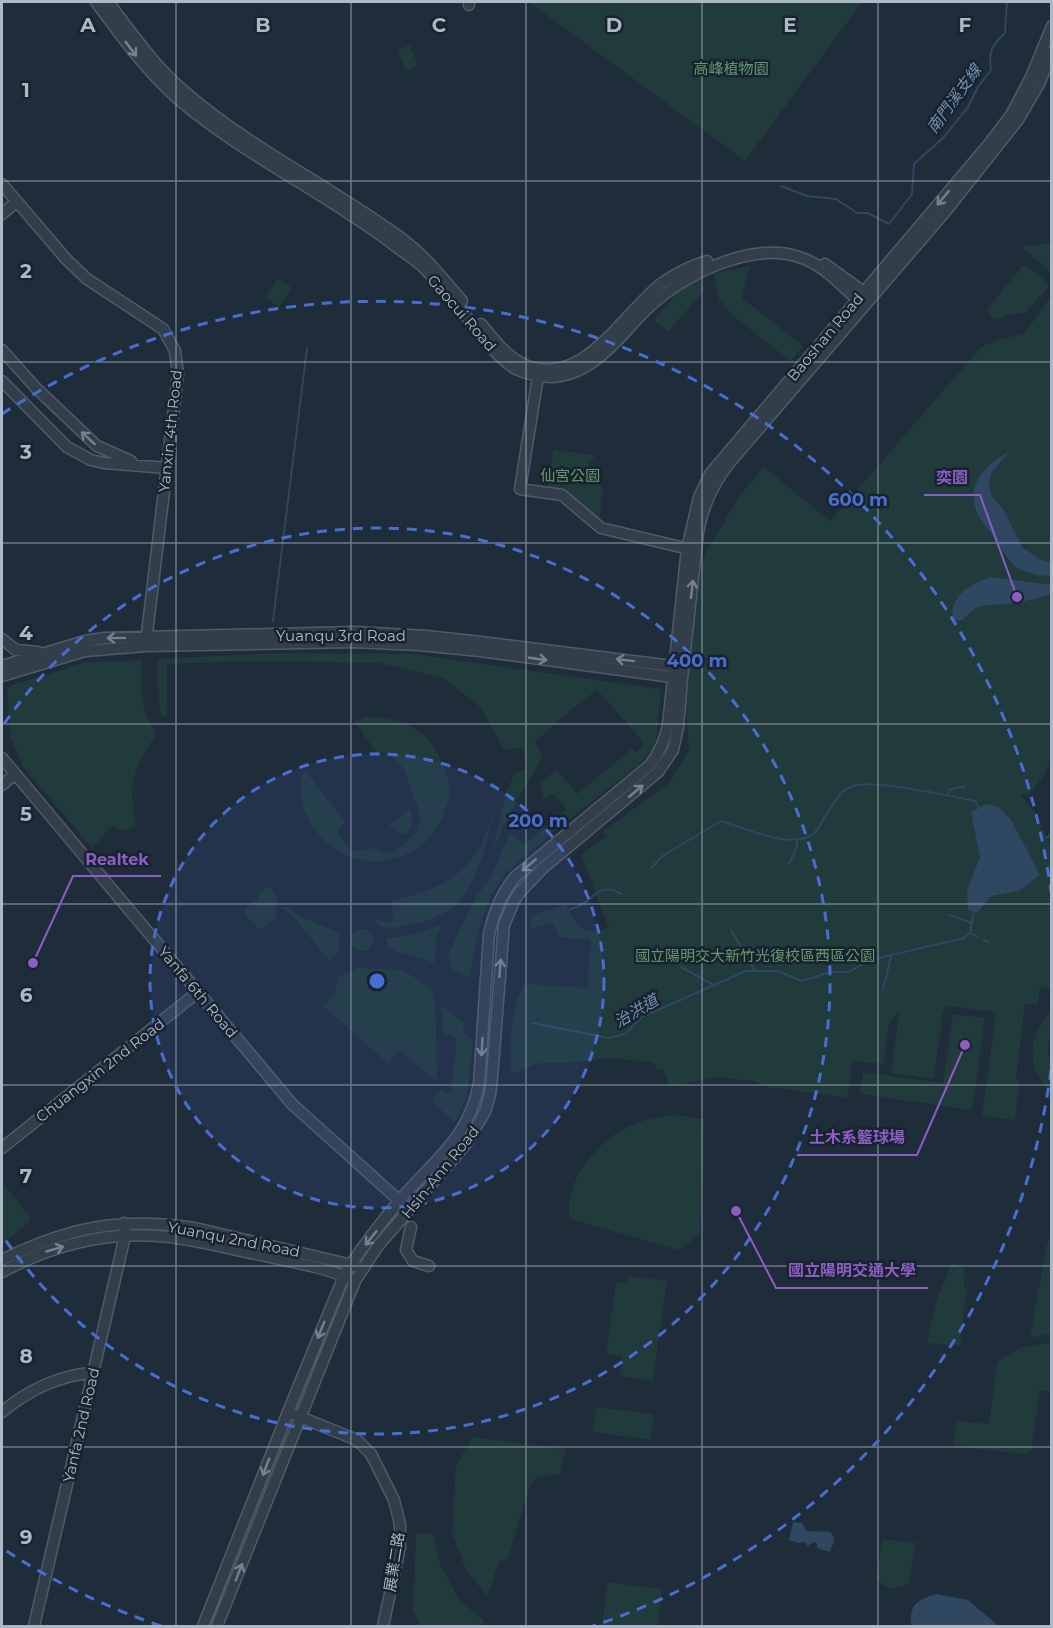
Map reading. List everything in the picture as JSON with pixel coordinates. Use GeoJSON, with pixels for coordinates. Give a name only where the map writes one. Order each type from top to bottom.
{"type":"FeatureCollection","features":[{"type":"Feature","properties":{"kind":"street","name":"Gaocui Road"},"geometry":{"type":"LineString","coordinates":[[96,2],[137,56],[179,99],[232,138],[374,230],[413,259],[437,283],[497,354],[515,368],[538,373]]}},
{"type":"Feature","properties":{"kind":"street","name":"Gaocui Road"},"geometry":{"type":"LineString","coordinates":[[108,2],[158,67],[185,92],[243,135],[405,241],[439,273],[505,351],[538,373]]}},
{"type":"Feature","properties":{"kind":"street","name":"Baoshan Road"},"geometry":{"type":"LineString","coordinates":[[1014,118],[1052,26]]}},
{"type":"Feature","properties":{"kind":"street","name":"Baoshan Road"},"geometry":{"type":"LineString","coordinates":[[677,672],[699,497],[710,474],[864,299],[945,212],[1039,84],[1052,52]]}},
{"type":"Feature","properties":{"kind":"street","name":"Yanxin 4th Road"},"geometry":{"type":"LineString","coordinates":[[2,184],[66,259],[87,279],[163,329],[175,351],[178,374],[146,641]]}},
{"type":"Feature","properties":{"kind":"street"},"geometry":{"type":"LineString","coordinates":[[2,214],[16,202]]}},
{"type":"Feature","properties":{"kind":"street"},"geometry":{"type":"LineString","coordinates":[[692,550],[601,528],[562,495],[520,489],[538,373],[573,365],[592,353],[661,284],[684,270],[703,262],[747,251],[782,246],[820,260],[864,299]]}},
{"type":"Feature","properties":{"kind":"street"},"geometry":{"type":"LineString","coordinates":[[2,350],[36,387],[97,446],[140,464]]}},
{"type":"Feature","properties":{"kind":"street"},"geometry":{"type":"LineString","coordinates":[[2,381],[67,447],[91,460],[120,465],[140,464],[167,468]]}},
{"type":"Feature","properties":{"kind":"street","name":"Yuanqu 3rd Road"},"geometry":{"type":"LineString","coordinates":[[2,666],[85,641],[104,638],[146,641],[354,632],[427,636],[677,672]]}},
{"type":"Feature","properties":{"kind":"street"},"geometry":{"type":"LineString","coordinates":[[2,639],[16,650],[44,653]]}},
{"type":"Feature","properties":{"kind":"street","name":"Yuanqu 3rd Road"},"geometry":{"type":"LineString","coordinates":[[2,676],[85,651],[146,641]]}},
{"type":"Feature","properties":{"kind":"street","name":"Hsin-Ann Road"},"geometry":{"type":"LineString","coordinates":[[203,1626],[344,1276],[400,1201],[454,1142],[469,1118],[476,1101],[489,934],[499,902],[515,877],[650,765],[665,740],[677,672]]}},
{"type":"Feature","properties":{"kind":"street","name":"Hsin-Ann Road"},"geometry":{"type":"LineString","coordinates":[[218,1626],[355,1281],[378,1246],[466,1144],[485,1112],[491,1086],[504,925],[514,901],[543,868],[648,781],[666,762],[676,741],[677,672]]}},
{"type":"Feature","properties":{"kind":"street","name":"Yanfa 6th Road"},"geometry":{"type":"LineString","coordinates":[[2,758],[14,776],[108,883],[292,1104],[410,1210]]}},
{"type":"Feature","properties":{"kind":"street"},"geometry":{"type":"LineString","coordinates":[[2,785],[14,776]]}},
{"type":"Feature","properties":{"kind":"street","name":"Chuangxin 2nd Road"},"geometry":{"type":"LineString","coordinates":[[2,1148],[198,992]]}},
{"type":"Feature","properties":{"kind":"street","name":"Yuanqu 2nd Road"},"geometry":{"type":"LineString","coordinates":[[2,1260],[41,1241],[75,1231],[124,1223],[195,1228],[351,1264],[362,1269]]}},
{"type":"Feature","properties":{"kind":"street","name":"Yanfa 2nd Road"},"geometry":{"type":"LineString","coordinates":[[34,1626],[125,1236],[124,1223]]}},
{"type":"Feature","properties":{"kind":"street"},"geometry":{"type":"LineString","coordinates":[[411,1227],[406,1250],[413,1261],[429,1266]]}},
{"type":"Feature","properties":{"kind":"street","name":"Yuanqu 2nd Road"},"geometry":{"type":"LineString","coordinates":[[2,1272],[44,1252],[87,1240],[125,1236],[169,1237],[300,1264],[355,1281]]}},
{"type":"Feature","properties":{"kind":"street"},"geometry":{"type":"LineString","coordinates":[[2,1412],[18,1398],[57,1380],[75,1374],[92,1373]]}},
{"type":"Feature","properties":{"kind":"street","name":"展業二路"},"geometry":{"type":"LineString","coordinates":[[288,1412],[357,1440],[372,1454],[394,1500],[400,1524],[400,1548],[382,1626]]}},
{"type":"Feature","properties":{"kind":"green space","name":"高峰植物園"},"geometry":{"type":"Polygon","coordinates":[[[529,2],[862,2],[745,161],[529,2]]]}},
{"type":"Feature","properties":{"kind":"green space"},"geometry":{"type":"Polygon","coordinates":[[[410,45],[418,66],[406,71],[398,50],[410,45]]]}},
{"type":"Feature","properties":{"kind":"green space"},"geometry":{"type":"Polygon","coordinates":[[[1051,243],[1051,272],[1021,247],[1051,243]]]}},
{"type":"Feature","properties":{"kind":"green space"},"geometry":{"type":"Polygon","coordinates":[[[750,266],[742,298],[803,346],[790,361],[735,317],[719,300],[714,273],[750,266]]]}},
{"type":"Feature","properties":{"kind":"green space"},"geometry":{"type":"Polygon","coordinates":[[[1022,266],[1027,266],[1048,283],[1048,288],[1025,313],[1012,314],[995,320],[987,309],[1022,266]]]}},
{"type":"Feature","properties":{"kind":"green space"},"geometry":{"type":"Polygon","coordinates":[[[700,277],[704,291],[668,332],[654,320],[677,292],[700,277]]]}},
{"type":"Feature","properties":{"kind":"green space"},"geometry":{"type":"Polygon","coordinates":[[[278,278],[292,288],[279,307],[265,298],[278,278]]]}},
{"type":"Feature","properties":{"kind":"green space","name":"國立陽明交大新竹光復校區西區公園"},"geometry":{"type":"Polygon","coordinates":[[[1051,296],[1051,755],[1045,774],[1029,795],[1020,795],[1034,810],[1051,847],[1052,989],[1040,987],[1038,1005],[1025,1004],[1016,1079],[1020,1082],[1015,1120],[982,1116],[996,1012],[947,1006],[943,1012],[934,1079],[891,1073],[899,1012],[889,1023],[884,1064],[852,1061],[847,1098],[768,1087],[753,1081],[715,1077],[670,1087],[663,1069],[658,1070],[652,1062],[607,1058],[568,1063],[540,1063],[510,1074],[511,1031],[516,1002],[525,984],[587,988],[591,940],[559,937],[553,923],[530,929],[531,916],[565,904],[581,928],[591,931],[609,928],[581,855],[606,836],[603,831],[668,784],[689,751],[685,694],[701,561],[740,495],[764,467],[830,521],[981,347],[1025,333],[1051,296]]]}},
{"type":"Feature","properties":{"kind":"green space","name":"仙宮公園"},"geometry":{"type":"Polygon","coordinates":[[[553,450],[595,455],[588,467],[603,490],[599,521],[548,490],[553,450]]]}},
{"type":"Feature","properties":{"kind":"green space"},"geometry":{"type":"Polygon","coordinates":[[[277,653],[413,654],[661,689],[656,743],[643,761],[506,873],[490,897],[478,932],[469,977],[453,970],[448,955],[475,899],[492,875],[510,833],[524,845],[567,809],[553,794],[543,800],[540,783],[557,769],[577,794],[632,749],[637,752],[644,743],[597,690],[535,742],[543,757],[506,820],[493,849],[507,791],[515,772],[526,770],[522,747],[504,750],[481,708],[444,678],[379,663],[249,661],[167,664],[167,716],[161,717],[158,659],[277,653]]]}},
{"type":"Feature","properties":{"kind":"green space"},"geometry":{"type":"Polygon","coordinates":[[[142,660],[142,698],[147,716],[157,733],[134,777],[132,798],[136,826],[123,831],[112,826],[92,848],[24,768],[11,739],[7,687],[87,662],[142,660]]]}},
{"type":"Feature","properties":{"kind":"green space"},"geometry":{"type":"Polygon","coordinates":[[[367,717],[398,721],[424,736],[439,757],[449,786],[447,805],[431,836],[406,854],[378,862],[349,857],[324,840],[314,828],[302,802],[301,787],[304,769],[345,822],[336,832],[352,851],[372,848],[385,853],[396,851],[416,833],[421,817],[405,770],[394,758],[381,752],[377,753],[354,721],[367,717]]]}},
{"type":"Feature","properties":{"kind":"green space"},"geometry":{"type":"Polygon","coordinates":[[[410,809],[412,824],[407,832],[403,835],[389,826],[410,809]]]}},
{"type":"Feature","properties":{"kind":"green space"},"geometry":{"type":"Polygon","coordinates":[[[494,812],[474,879],[459,902],[443,913],[410,925],[384,929],[374,920],[393,922],[392,901],[431,889],[463,869],[480,847],[494,812]]]}},
{"type":"Feature","properties":{"kind":"green space"},"geometry":{"type":"Polygon","coordinates":[[[270,886],[277,899],[276,917],[264,928],[258,928],[245,914],[245,909],[258,899],[258,894],[270,886]]]}},
{"type":"Feature","properties":{"kind":"green space"},"geometry":{"type":"Polygon","coordinates":[[[284,905],[303,918],[340,933],[338,942],[340,948],[335,957],[329,960],[297,921],[283,908],[284,905]]]}},
{"type":"Feature","properties":{"kind":"green space"},"geometry":{"type":"Polygon","coordinates":[[[442,925],[437,935],[434,963],[387,947],[387,938],[406,936],[442,925]]]}},
{"type":"Feature","properties":{"kind":"green space"},"geometry":{"type":"Polygon","coordinates":[[[358,929],[366,929],[373,936],[373,944],[366,951],[358,951],[351,944],[351,936],[358,929]]]}},
{"type":"Feature","properties":{"kind":"green space"},"geometry":{"type":"Polygon","coordinates":[[[358,968],[403,970],[433,990],[437,1081],[398,1050],[389,1064],[323,1006],[335,994],[338,977],[358,968]]]}},
{"type":"Feature","properties":{"kind":"green space"},"geometry":{"type":"Polygon","coordinates":[[[441,1005],[464,1023],[463,1031],[473,1041],[467,1096],[455,1123],[432,1101],[440,1090],[451,1094],[457,1038],[443,1033],[441,1005]]]}},
{"type":"Feature","properties":{"kind":"green space"},"geometry":{"type":"Polygon","coordinates":[[[1051,1011],[1048,1054],[1051,1066],[1051,1092],[1037,1073],[1033,1052],[1037,1030],[1051,1011]]]}},
{"type":"Feature","properties":{"kind":"green space"},"geometry":{"type":"Polygon","coordinates":[[[953,1014],[985,1018],[972,1110],[860,1094],[863,1072],[943,1083],[953,1014]]]}},
{"type":"Feature","properties":{"kind":"green space"},"geometry":{"type":"Polygon","coordinates":[[[675,1115],[704,1119],[700,1234],[679,1250],[570,1219],[571,1192],[576,1179],[603,1144],[625,1128],[637,1123],[656,1117],[675,1115]]]}},
{"type":"Feature","properties":{"kind":"green space"},"geometry":{"type":"Polygon","coordinates":[[[2,1182],[32,1219],[2,1245],[2,1182]]]}},
{"type":"Feature","properties":{"kind":"green space"},"geometry":{"type":"Polygon","coordinates":[[[1051,1235],[1051,1334],[1030,1338],[1046,1248],[1051,1235]]]}},
{"type":"Feature","properties":{"kind":"green space"},"geometry":{"type":"Polygon","coordinates":[[[952,1263],[965,1268],[964,1287],[967,1288],[960,1346],[927,1343],[937,1298],[952,1263]]]}},
{"type":"Feature","properties":{"kind":"green space"},"geometry":{"type":"Polygon","coordinates":[[[628,1276],[667,1281],[653,1381],[620,1376],[622,1356],[606,1354],[616,1282],[627,1283],[628,1276]]]}},
{"type":"Feature","properties":{"kind":"green space"},"geometry":{"type":"Polygon","coordinates":[[[1051,1342],[1051,1391],[1040,1390],[1031,1450],[1026,1454],[961,1447],[953,1444],[957,1421],[989,1424],[997,1362],[1019,1348],[1051,1342]]]}},
{"type":"Feature","properties":{"kind":"green space"},"geometry":{"type":"Polygon","coordinates":[[[596,1407],[654,1414],[651,1440],[593,1432],[596,1407]]]}},
{"type":"Feature","properties":{"kind":"green space"},"geometry":{"type":"Polygon","coordinates":[[[473,1437],[566,1449],[560,1475],[538,1476],[530,1485],[508,1558],[499,1562],[487,1597],[465,1568],[452,1533],[456,1465],[473,1437]]]}},
{"type":"Feature","properties":{"kind":"green space"},"geometry":{"type":"Polygon","coordinates":[[[433,1533],[440,1565],[461,1602],[484,1620],[481,1626],[421,1626],[413,1611],[416,1534],[433,1533]]]}},
{"type":"Feature","properties":{"kind":"green space"},"geometry":{"type":"Polygon","coordinates":[[[882,1539],[916,1543],[909,1584],[890,1589],[876,1581],[882,1539]]]}},
{"type":"Feature","properties":{"kind":"green space"},"geometry":{"type":"Polygon","coordinates":[[[608,1582],[662,1589],[658,1626],[602,1626],[608,1582]]]}},
{"type":"Feature","properties":{"kind":"water"},"geometry":{"type":"Polygon","coordinates":[[[1009,452],[992,472],[989,484],[992,497],[1003,509],[1022,547],[1041,560],[1051,562],[1051,576],[1028,573],[1014,565],[981,520],[974,504],[975,485],[979,477],[992,463],[1009,452]]]}},
{"type":"Feature","properties":{"kind":"water"},"geometry":{"type":"Polygon","coordinates":[[[991,577],[1051,585],[1051,594],[1019,602],[980,606],[963,620],[953,621],[954,605],[963,592],[991,577]]]}},
{"type":"Feature","properties":{"kind":"water"},"geometry":{"type":"Polygon","coordinates":[[[986,804],[999,807],[1011,820],[1040,875],[1019,891],[991,896],[978,912],[968,910],[967,890],[980,857],[971,812],[986,804]]]}},
{"type":"Feature","properties":{"kind":"water"},"geometry":{"type":"Polygon","coordinates":[[[793,1522],[802,1523],[807,1531],[830,1532],[834,1539],[830,1552],[817,1548],[817,1543],[813,1542],[808,1546],[804,1542],[789,1540],[793,1522]]]}},
{"type":"Feature","properties":{"kind":"water"},"geometry":{"type":"Polygon","coordinates":[[[936,1594],[968,1600],[999,1626],[911,1626],[911,1613],[916,1604],[936,1594]]]}},
{"type":"Feature","properties":{"kind":"waterway","name":"南門溪支線"},"geometry":{"type":"LineString","coordinates":[[781,186],[807,196],[836,199],[857,213],[868,213],[889,224],[912,194],[914,164],[944,137],[968,107],[978,87],[991,70],[992,49],[1005,33],[1007,2]]}},
{"type":"Feature","properties":{"kind":"waterway"},"geometry":{"type":"LineString","coordinates":[[273,621],[307,348]]}},
{"type":"Feature","properties":{"kind":"waterway","name":"治洪道"},"geometry":{"type":"LineString","coordinates":[[652,867],[664,855],[721,821],[781,839],[804,838],[815,832],[845,790],[863,784],[894,786],[975,801],[979,808]]}},
{"type":"Feature","properties":{"kind":"waterway","name":"治洪道"},"geometry":{"type":"LineString","coordinates":[[948,795],[949,790],[965,786]]}},
{"type":"Feature","properties":{"kind":"waterway"},"geometry":{"type":"LineString","coordinates":[[1046,838],[1052,835]]}},
{"type":"Feature","properties":{"kind":"waterway","name":"治洪道"},"geometry":{"type":"LineString","coordinates":[[789,864],[797,846],[797,840]]}},
{"type":"Feature","properties":{"kind":"waterway"},"geometry":{"type":"LineString","coordinates":[[570,909],[578,907],[606,889],[622,894]]}},
{"type":"Feature","properties":{"kind":"waterway","name":"治洪道"},"geometry":{"type":"LineString","coordinates":[[532,1023],[609,1038],[625,1034],[642,1017],[746,971],[777,971],[802,981],[830,972],[849,972],[870,960],[964,938],[970,933],[974,911]]}},
{"type":"Feature","properties":{"kind":"waterway","name":"治洪道"},"geometry":{"type":"LineString","coordinates":[[950,915],[972,923]]}},
{"type":"Feature","properties":{"kind":"waterway","name":"治洪道"},"geometry":{"type":"LineString","coordinates":[[731,930],[755,971]]}},
{"type":"Feature","properties":{"kind":"waterway","name":"治洪道"},"geometry":{"type":"LineString","coordinates":[[970,933],[978,937]]}},
{"type":"Feature","properties":{"kind":"waterway","name":"治洪道"},"geometry":{"type":"LineString","coordinates":[[984,940],[988,942]]}},
{"type":"Feature","properties":{"kind":"waterway","name":"治洪道"},"geometry":{"type":"LineString","coordinates":[[883,990],[891,956]]}},
{"type":"Feature","properties":{"kind":"waterway","name":"治洪道"},"geometry":{"type":"LineString","coordinates":[[681,967],[712,984]]}},
{"type":"Feature","properties":{"kind":"place","name":"奕園"},"geometry":{"type":"Point","coordinates":[1017,597]}},
{"type":"Feature","properties":{"kind":"place","name":"Realtek"},"geometry":{"type":"Point","coordinates":[33,963]}},
{"type":"Feature","properties":{"kind":"place","name":"土木系籃球場"},"geometry":{"type":"Point","coordinates":[965,1045]}},
{"type":"Feature","properties":{"kind":"place","name":"國立陽明交通大學"},"geometry":{"type":"Point","coordinates":[736,1211]}}]}
